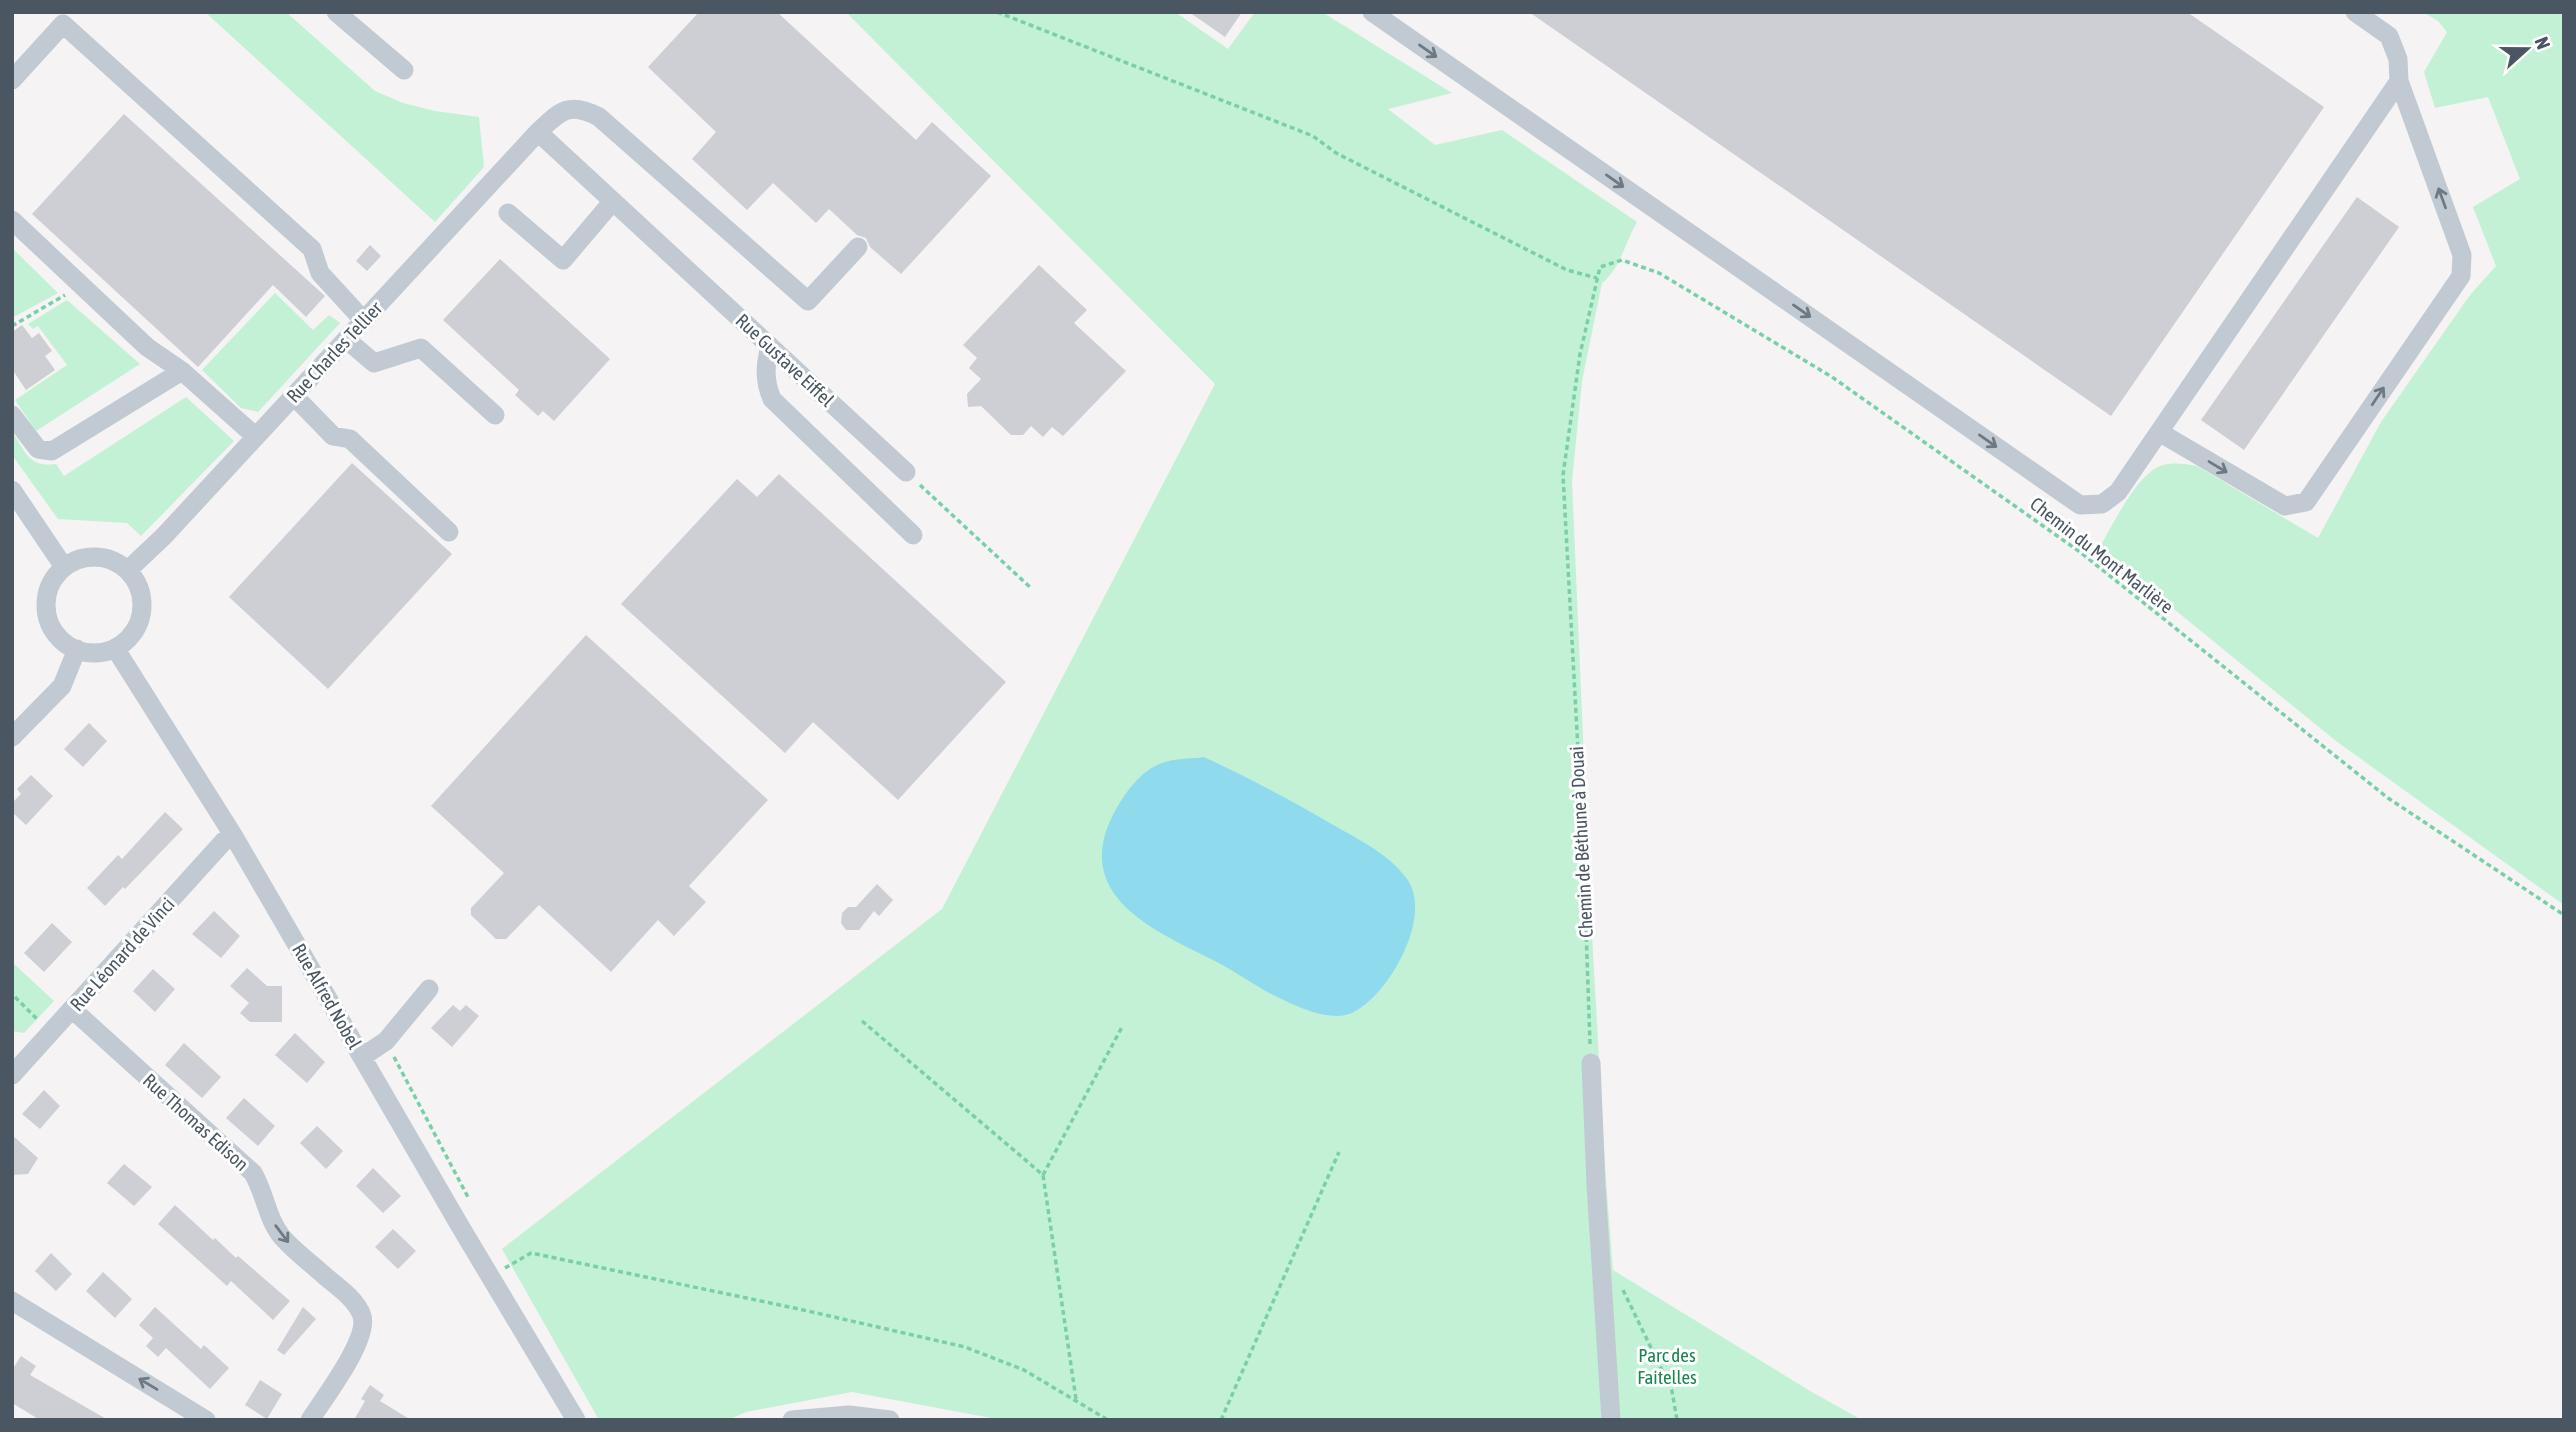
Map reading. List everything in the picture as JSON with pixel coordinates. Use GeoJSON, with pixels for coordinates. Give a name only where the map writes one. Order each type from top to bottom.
{"type":"FeatureCollection","features":[{"type":"Feature","properties":{"kind":"street"},"geometry":{"type":"LineString","coordinates":[[336,12],[404,70]]}},
{"type":"Feature","properties":{"kind":"street"},"geometry":{"type":"LineString","coordinates":[[1372,12],[2080,505],[2102,504],[2118,492],[2399,81]]}},
{"type":"Feature","properties":{"kind":"street"},"geometry":{"type":"LineString","coordinates":[[2159,432],[2285,506],[2306,502],[2461,276],[2462,255],[2399,81],[2398,60],[2389,36],[2355,12]]}},
{"type":"Feature","properties":{"kind":"street"},"geometry":{"type":"LineString","coordinates":[[12,80],[63,24],[312,249],[320,273],[363,321]]}},
{"type":"Feature","properties":{"kind":"street","name":"Rue Charles Tellier"},"geometry":{"type":"LineString","coordinates":[[128,570],[164,536],[559,112],[570,108],[584,109],[598,117],[808,301],[858,247]]}},
{"type":"Feature","properties":{"kind":"street","name":"Rue Gustave Eiffel"},"geometry":{"type":"LineString","coordinates":[[538,132],[906,472]]}},
{"type":"Feature","properties":{"kind":"street"},"geometry":{"type":"LineString","coordinates":[[508,214],[563,260],[613,201]]}},
{"type":"Feature","properties":{"kind":"street"},"geometry":{"type":"LineString","coordinates":[[12,220],[148,347],[182,371],[256,437]]}},
{"type":"Feature","properties":{"kind":"street"},"geometry":{"type":"LineString","coordinates":[[346,339],[374,363],[421,348],[495,415]]}},
{"type":"Feature","properties":{"kind":"street"},"geometry":{"type":"LineString","coordinates":[[770,346],[765,365],[765,381],[772,399],[913,535]]}},
{"type":"Feature","properties":{"kind":"street"},"geometry":{"type":"LineString","coordinates":[[12,415],[38,449],[52,451],[182,371]]}},
{"type":"Feature","properties":{"kind":"street"},"geometry":{"type":"LineString","coordinates":[[294,396],[333,436],[350,439],[449,532]]}},
{"type":"Feature","properties":{"kind":"street"},"geometry":{"type":"LineString","coordinates":[[12,490],[64,567]]}},
{"type":"Feature","properties":{"kind":"street"},"geometry":{"type":"LineString","coordinates":[[90,556],[104,557],[128,570],[138,586],[142,603],[139,621],[130,637],[115,648],[103,652],[77,649],[54,632],[46,605],[48,590],[54,577],[64,567],[90,556]]}},
{"type":"Feature","properties":{"kind":"street","name":"Rue Alfred Nobel"},"geometry":{"type":"LineString","coordinates":[[115,648],[233,835],[362,1057],[499,1279],[533,1348],[576,1420]]}},
{"type":"Feature","properties":{"kind":"street"},"geometry":{"type":"LineString","coordinates":[[12,737],[62,686],[77,649]]}},
{"type":"Feature","properties":{"kind":"street","name":"Rue Léonard de Vinci"},"geometry":{"type":"LineString","coordinates":[[12,1075],[217,849],[233,835]]}},
{"type":"Feature","properties":{"kind":"street"},"geometry":{"type":"LineString","coordinates":[[362,1057],[386,1041],[429,989]]}},
{"type":"Feature","properties":{"kind":"street","name":"Rue Thomas Edison"},"geometry":{"type":"LineString","coordinates":[[72,1009],[253,1174],[281,1236],[352,1301],[362,1314],[363,1326],[359,1342],[310,1420]]}},
{"type":"Feature","properties":{"kind":"street"},"geometry":{"type":"LineString","coordinates":[[1591,1063],[1611,1420]]}},
{"type":"Feature","properties":{"kind":"street"},"geometry":{"type":"LineString","coordinates":[[12,1301],[206,1420]]}},
{"type":"Feature","properties":{"kind":"street"},"geometry":{"type":"LineString","coordinates":[[792,1420],[849,1415],[890,1420]]}},
{"type":"Feature","properties":{"kind":"path"},"geometry":{"type":"LineString","coordinates":[[997,12],[1313,136],[1336,153],[1566,270],[1597,278]]}},
{"type":"Feature","properties":{"kind":"path","name":"Chemin du Mont Marlière"},"geometry":{"type":"LineString","coordinates":[[1600,267],[1622,260],[1659,273],[1832,377],[2080,552],[2388,798],[2564,915]]}},
{"type":"Feature","properties":{"kind":"path","name":"Chemin de Béthune à Douai"},"geometry":{"type":"LineString","coordinates":[[1591,1063],[1583,842],[1563,475],[1580,354],[1600,267]]}},
{"type":"Feature","properties":{"kind":"path"},"geometry":{"type":"LineString","coordinates":[[12,326],[82,286]]}},
{"type":"Feature","properties":{"kind":"path"},"geometry":{"type":"LineString","coordinates":[[906,472],[1032,589]]}},
{"type":"Feature","properties":{"kind":"path"},"geometry":{"type":"LineString","coordinates":[[15,997],[51,1032]]}},
{"type":"Feature","properties":{"kind":"path"},"geometry":{"type":"LineString","coordinates":[[862,1021],[1043,1175]]}},
{"type":"Feature","properties":{"kind":"path"},"geometry":{"type":"LineString","coordinates":[[1076,1400],[1043,1175],[1122,1027]]}},
{"type":"Feature","properties":{"kind":"path"},"geometry":{"type":"LineString","coordinates":[[386,1041],[474,1208]]}},
{"type":"Feature","properties":{"kind":"path"},"geometry":{"type":"LineString","coordinates":[[1221,1420],[1339,1152]]}},
{"type":"Feature","properties":{"kind":"path"},"geometry":{"type":"LineString","coordinates":[[499,1279],[531,1252],[901,1332],[965,1347],[1012,1365],[1108,1420]]}},
{"type":"Feature","properties":{"kind":"path"},"geometry":{"type":"LineString","coordinates":[[1602,1270],[1613,1276],[1621,1286],[1672,1391],[1676,1420]]}},
{"type":"Feature","properties":{"kind":"green space"},"geometry":{"type":"Polygon","coordinates":[[[205,12],[286,12],[375,91],[403,103],[435,111],[479,117],[484,167],[435,222],[205,12]]]}},
{"type":"Feature","properties":{"kind":"green space","name":"Parc des Faitelles"},"geometry":{"type":"Polygon","coordinates":[[[846,12],[1175,12],[1228,49],[1255,12],[1322,12],[1452,93],[1388,109],[1435,145],[1502,130],[1637,222],[1618,263],[1602,283],[1582,381],[1572,481],[1590,900],[1613,1270],[1862,1420],[1002,1420],[852,1392],[746,1412],[728,1420],[599,1420],[502,1249],[942,909],[1215,384],[846,12]]]}},
{"type":"Feature","properties":{"kind":"green space"},"geometry":{"type":"Polygon","coordinates":[[[2423,12],[2564,12],[2564,905],[2336,741],[2099,548],[2141,481],[2158,467],[2172,464],[2197,466],[2318,538],[2381,422],[2470,295],[2496,266],[2473,207],[2520,179],[2488,97],[2435,108],[2424,72],[2447,32],[2438,21],[2423,12]]]}},
{"type":"Feature","properties":{"kind":"green space"},"geometry":{"type":"Polygon","coordinates":[[[12,248],[58,293],[12,318],[12,248]]]}},
{"type":"Feature","properties":{"kind":"green space"},"geometry":{"type":"Polygon","coordinates":[[[275,293],[313,330],[329,315],[340,323],[258,412],[241,408],[202,370],[275,293]]]}},
{"type":"Feature","properties":{"kind":"green space"},"geometry":{"type":"Polygon","coordinates":[[[67,300],[140,364],[36,431],[15,400],[67,365],[38,326],[33,329],[28,324],[67,300]]]}},
{"type":"Feature","properties":{"kind":"green space"},"geometry":{"type":"Polygon","coordinates":[[[186,397],[234,441],[141,536],[127,523],[58,519],[12,455],[12,432],[29,457],[40,464],[56,464],[64,476],[186,397]]]}},
{"type":"Feature","properties":{"kind":"green space"},"geometry":{"type":"Polygon","coordinates":[[[12,962],[54,1001],[24,1033],[12,1031],[12,962]]]}},
{"type":"Feature","properties":{"kind":"water"},"geometry":{"type":"Polygon","coordinates":[[[1204,757],[1254,781],[1364,843],[1392,862],[1407,879],[1414,895],[1415,913],[1403,954],[1380,991],[1352,1013],[1337,1016],[1321,1014],[1269,993],[1140,919],[1122,903],[1109,885],[1102,864],[1104,839],[1115,811],[1129,790],[1147,771],[1162,763],[1204,757]]]}},
{"type":"Feature","properties":{"kind":"building"},"geometry":{"type":"Polygon","coordinates":[[[699,12],[777,12],[916,140],[932,122],[991,176],[901,274],[870,247],[866,238],[857,235],[829,209],[816,223],[773,183],[747,210],[692,159],[716,132],[648,67],[699,12]]]}},
{"type":"Feature","properties":{"kind":"building"},"geometry":{"type":"Polygon","coordinates":[[[1189,12],[1242,12],[1225,37],[1189,12]]]}},
{"type":"Feature","properties":{"kind":"building"},"geometry":{"type":"Polygon","coordinates":[[[1529,12],[2187,12],[2324,107],[2111,416],[1529,12]]]}},
{"type":"Feature","properties":{"kind":"building"},"geometry":{"type":"Polygon","coordinates":[[[124,114],[325,296],[306,317],[273,285],[198,367],[32,214],[124,114]]]}},
{"type":"Feature","properties":{"kind":"building"},"geometry":{"type":"Polygon","coordinates":[[[2357,197],[2399,227],[2244,450],[2201,420],[2357,197]]]}},
{"type":"Feature","properties":{"kind":"building"},"geometry":{"type":"Polygon","coordinates":[[[370,245],[381,256],[367,271],[356,261],[370,245]]]}},
{"type":"Feature","properties":{"kind":"building"},"geometry":{"type":"Polygon","coordinates":[[[500,259],[610,359],[554,421],[543,411],[538,416],[515,395],[519,390],[443,320],[500,259]]]}},
{"type":"Feature","properties":{"kind":"building"},"geometry":{"type":"Polygon","coordinates":[[[1039,265],[1087,310],[1074,323],[1126,371],[1063,436],[1052,427],[1043,437],[1031,426],[1023,435],[1011,435],[981,406],[968,407],[967,394],[981,379],[969,368],[977,358],[963,345],[1039,265]]]}},
{"type":"Feature","properties":{"kind":"building"},"geometry":{"type":"Polygon","coordinates":[[[22,325],[32,338],[39,333],[52,351],[45,356],[55,370],[26,390],[12,369],[12,332],[22,325]]]}},
{"type":"Feature","properties":{"kind":"building"},"geometry":{"type":"Polygon","coordinates":[[[352,463],[452,554],[328,689],[229,597],[352,463]]]}},
{"type":"Feature","properties":{"kind":"building"},"geometry":{"type":"Polygon","coordinates":[[[779,474],[1006,682],[898,800],[813,722],[785,753],[621,604],[737,479],[757,497],[779,474]]]}},
{"type":"Feature","properties":{"kind":"building"},"geometry":{"type":"Polygon","coordinates":[[[586,635],[768,800],[689,886],[706,902],[674,936],[658,920],[611,972],[539,905],[506,939],[496,939],[471,915],[471,908],[504,873],[431,806],[586,635]]]}},
{"type":"Feature","properties":{"kind":"building"},"geometry":{"type":"Polygon","coordinates":[[[89,723],[107,741],[83,767],[64,749],[89,723]]]}},
{"type":"Feature","properties":{"kind":"building"},"geometry":{"type":"Polygon","coordinates":[[[31,775],[53,796],[26,825],[12,812],[12,803],[21,794],[17,789],[31,775]]]}},
{"type":"Feature","properties":{"kind":"building"},"geometry":{"type":"Polygon","coordinates":[[[165,812],[183,829],[105,906],[87,888],[118,855],[122,859],[165,812]]]}},
{"type":"Feature","properties":{"kind":"building"},"geometry":{"type":"Polygon","coordinates":[[[877,884],[893,900],[879,916],[874,911],[859,930],[846,930],[841,923],[842,913],[848,907],[856,907],[877,884]]]}},
{"type":"Feature","properties":{"kind":"building"},"geometry":{"type":"Polygon","coordinates":[[[214,911],[240,936],[221,958],[192,934],[214,911]]]}},
{"type":"Feature","properties":{"kind":"building"},"geometry":{"type":"Polygon","coordinates":[[[52,923],[72,942],[44,972],[24,953],[52,923]]]}},
{"type":"Feature","properties":{"kind":"building"},"geometry":{"type":"Polygon","coordinates":[[[247,968],[267,986],[282,986],[282,1022],[250,1022],[240,1013],[249,1003],[230,986],[247,968]]]}},
{"type":"Feature","properties":{"kind":"building"},"geometry":{"type":"Polygon","coordinates":[[[153,969],[175,989],[155,1012],[133,991],[153,969]]]}},
{"type":"Feature","properties":{"kind":"building"},"geometry":{"type":"Polygon","coordinates":[[[453,1005],[460,1011],[466,1005],[479,1016],[452,1047],[431,1028],[453,1005]]]}},
{"type":"Feature","properties":{"kind":"building"},"geometry":{"type":"Polygon","coordinates":[[[295,1033],[325,1062],[307,1083],[275,1055],[295,1033]]]}},
{"type":"Feature","properties":{"kind":"building"},"geometry":{"type":"Polygon","coordinates":[[[184,1043],[221,1077],[202,1098],[165,1065],[184,1043]]]}},
{"type":"Feature","properties":{"kind":"building"},"geometry":{"type":"Polygon","coordinates":[[[44,1090],[60,1106],[40,1129],[22,1114],[44,1090]]]}},
{"type":"Feature","properties":{"kind":"building"},"geometry":{"type":"Polygon","coordinates":[[[244,1098],[275,1126],[258,1146],[226,1118],[244,1098]]]}},
{"type":"Feature","properties":{"kind":"building"},"geometry":{"type":"Polygon","coordinates":[[[317,1126],[343,1151],[326,1169],[300,1143],[317,1126]]]}},
{"type":"Feature","properties":{"kind":"building"},"geometry":{"type":"Polygon","coordinates":[[[12,1135],[38,1158],[28,1174],[12,1175],[12,1135]]]}},
{"type":"Feature","properties":{"kind":"building"},"geometry":{"type":"Polygon","coordinates":[[[124,1164],[152,1187],[134,1206],[107,1183],[124,1164]]]}},
{"type":"Feature","properties":{"kind":"building"},"geometry":{"type":"Polygon","coordinates":[[[373,1168],[401,1196],[383,1213],[356,1186],[373,1168]]]}},
{"type":"Feature","properties":{"kind":"building"},"geometry":{"type":"Polygon","coordinates":[[[175,1205],[213,1240],[215,1238],[236,1258],[238,1256],[290,1301],[273,1320],[231,1281],[227,1286],[158,1224],[175,1205]]]}},
{"type":"Feature","properties":{"kind":"building"},"geometry":{"type":"Polygon","coordinates":[[[393,1229],[416,1251],[398,1269],[375,1247],[393,1229]]]}},
{"type":"Feature","properties":{"kind":"building"},"geometry":{"type":"Polygon","coordinates":[[[51,1253],[72,1274],[56,1291],[35,1271],[51,1253]]]}},
{"type":"Feature","properties":{"kind":"building"},"geometry":{"type":"Polygon","coordinates":[[[103,1272],[132,1299],[115,1318],[86,1291],[103,1272]]]}},
{"type":"Feature","properties":{"kind":"building"},"geometry":{"type":"Polygon","coordinates":[[[155,1307],[201,1349],[204,1345],[229,1368],[210,1389],[166,1348],[158,1357],[146,1346],[153,1338],[139,1325],[155,1307]]]}},
{"type":"Feature","properties":{"kind":"building"},"geometry":{"type":"Polygon","coordinates":[[[303,1307],[316,1319],[284,1355],[277,1350],[303,1307]]]}},
{"type":"Feature","properties":{"kind":"building"},"geometry":{"type":"Polygon","coordinates":[[[21,1356],[36,1366],[30,1375],[108,1420],[40,1420],[12,1403],[12,1370],[21,1356]]]}},
{"type":"Feature","properties":{"kind":"building"},"geometry":{"type":"Polygon","coordinates":[[[260,1380],[282,1394],[267,1419],[245,1405],[260,1380]]]}},
{"type":"Feature","properties":{"kind":"building"},"geometry":{"type":"Polygon","coordinates":[[[370,1385],[384,1395],[380,1401],[411,1420],[354,1420],[365,1401],[361,1399],[370,1385]]]}}]}
